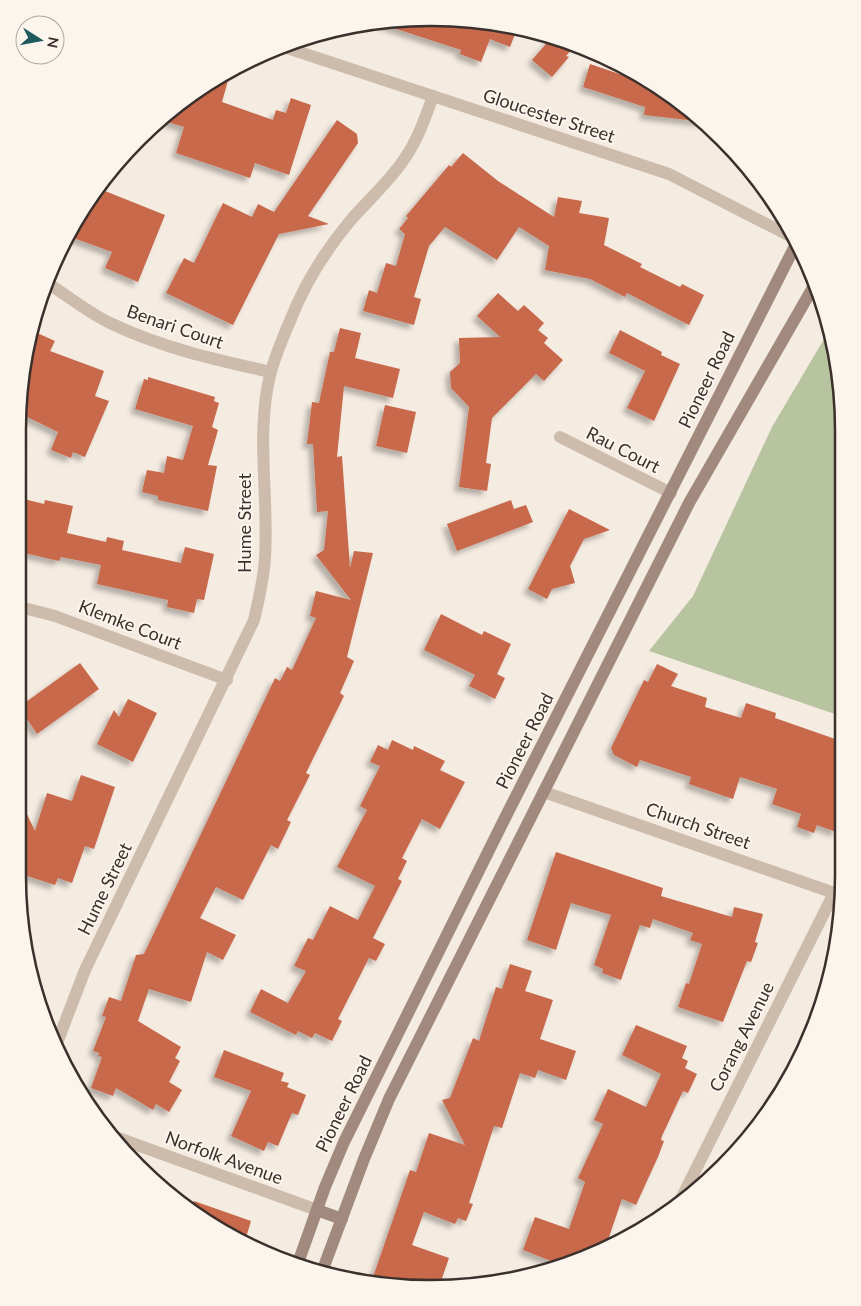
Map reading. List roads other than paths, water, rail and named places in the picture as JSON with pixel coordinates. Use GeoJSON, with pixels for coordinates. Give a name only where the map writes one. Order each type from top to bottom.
{"type":"FeatureCollection","features":[{"type":"Feature","properties":{"kind":"main road","name":"Pioneer Road"},"geometry":{"type":"LineString","coordinates":[[300,1258],[344,1142],[522,785],[793,252]]}},
{"type":"Feature","properties":{"kind":"main road"},"geometry":{"type":"LineString","coordinates":[[325,1266],[389,1099],[690,503],[810,292]]}},
{"type":"Feature","properties":{"kind":"main road"},"geometry":{"type":"LineString","coordinates":[[671,493],[690,503]]}},
{"type":"Feature","properties":{"kind":"main road"},"geometry":{"type":"LineString","coordinates":[[522,785],[544,792]]}},
{"type":"Feature","properties":{"kind":"main road"},"geometry":{"type":"LineString","coordinates":[[317,1210],[342,1219]]}},
{"type":"Feature","properties":{"kind":"street","name":"Gloucester Street"},"geometry":{"type":"LineString","coordinates":[[294,50],[669,174],[783,232]]}},
{"type":"Feature","properties":{"kind":"street","name":"Hume Street"},"geometry":{"type":"LineString","coordinates":[[60,1036],[85,970],[254,620],[262,584],[265,556],[263,472],[265,418],[271,372],[290,320],[305,288],[326,253],[349,222],[404,160],[418,135],[433,96]]}},
{"type":"Feature","properties":{"kind":"street","name":"Benari Court"},"geometry":{"type":"LineString","coordinates":[[53,287],[110,323],[162,344],[191,354],[271,372]]}},
{"type":"Feature","properties":{"kind":"street","name":"Rau Court"},"geometry":{"type":"LineString","coordinates":[[560,437],[671,493]]}},
{"type":"Feature","properties":{"kind":"street","name":"Klemke Court"},"geometry":{"type":"LineString","coordinates":[[26,609],[55,616],[226,680]]}},
{"type":"Feature","properties":{"kind":"street","name":"Church Street"},"geometry":{"type":"LineString","coordinates":[[544,792],[834,893]]}},
{"type":"Feature","properties":{"kind":"street","name":"Corang Avenue"},"geometry":{"type":"LineString","coordinates":[[687,1188],[834,900]]}},
{"type":"Feature","properties":{"kind":"street","name":"Norfolk Avenue"},"geometry":{"type":"LineString","coordinates":[[126,1141],[317,1210]]}}]}
